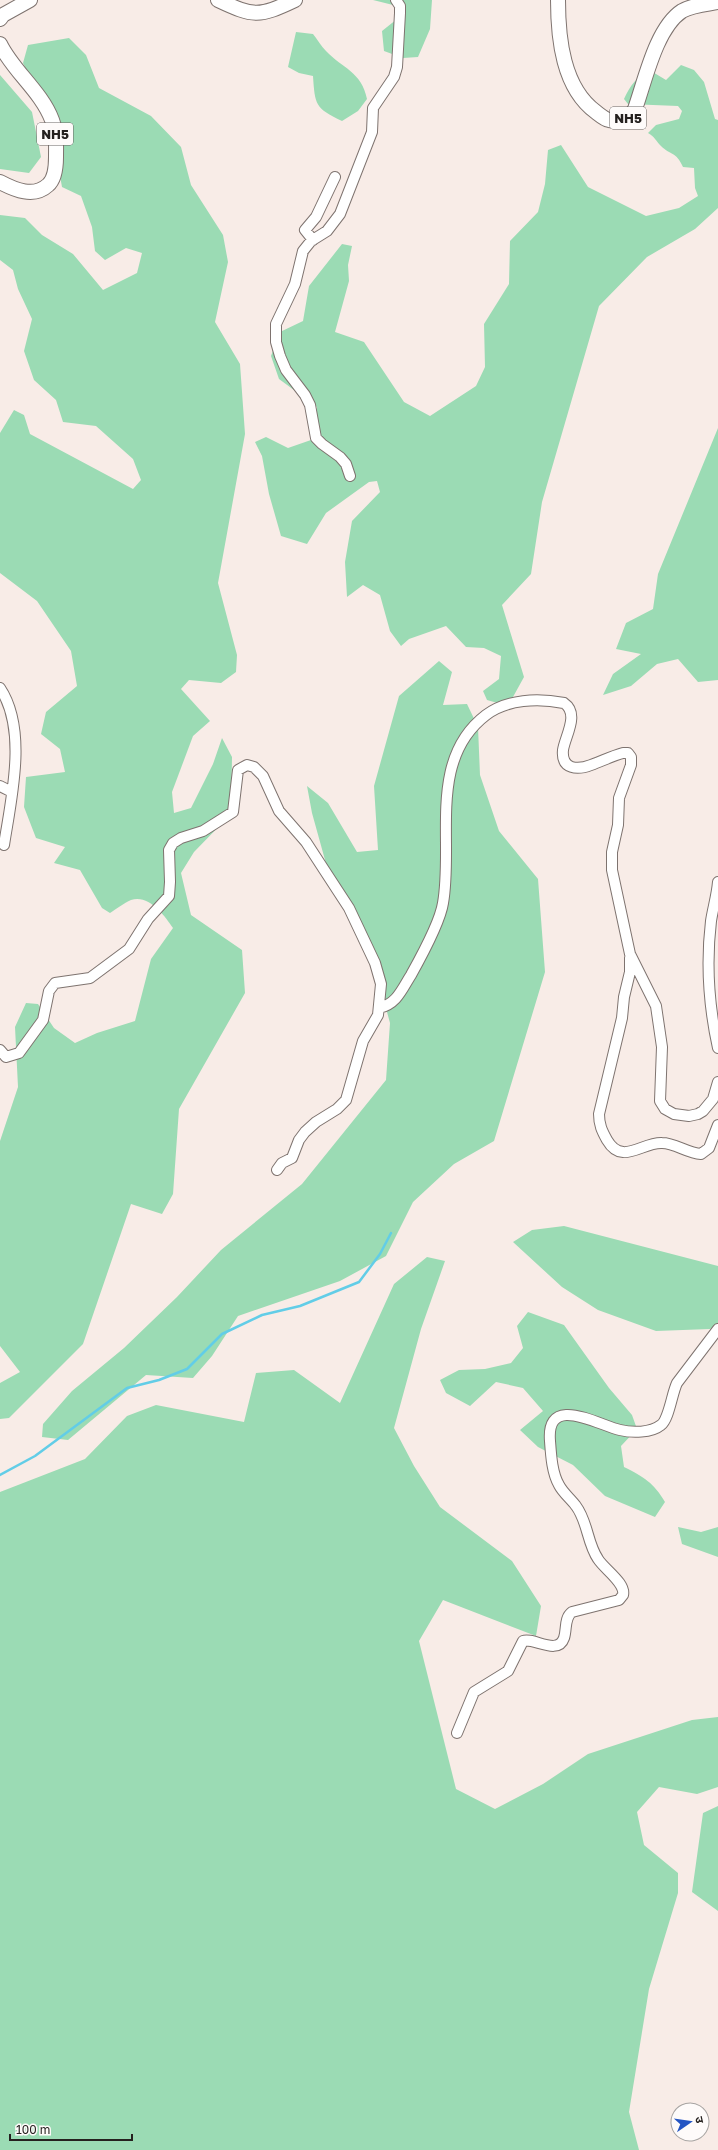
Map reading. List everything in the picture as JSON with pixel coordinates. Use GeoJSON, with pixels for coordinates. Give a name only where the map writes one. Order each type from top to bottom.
{"type":"FeatureCollection","features":[{"type":"Feature","properties":{"kind":"highway"},"geometry":{"type":"LineString","coordinates":[[0,19],[3,15],[30,0]]}},
{"type":"Feature","properties":{"kind":"highway"},"geometry":{"type":"LineString","coordinates":[[218,0],[251,14],[265,12],[295,0]]}},
{"type":"Feature","properties":{"kind":"highway","name":"NH5"},"geometry":{"type":"LineString","coordinates":[[558,0],[565,63],[572,84],[581,98],[593,110],[606,120],[619,122],[630,117],[635,109],[658,45],[672,20],[683,10],[718,2]]}},
{"type":"Feature","properties":{"kind":"highway","name":"NH5"},"geometry":{"type":"LineString","coordinates":[[0,44],[46,108],[52,121],[56,136],[56,166],[51,183],[42,191],[30,193],[0,182]]}},
{"type":"Feature","properties":{"kind":"street"},"geometry":{"type":"LineString","coordinates":[[350,476],[346,464],[340,456],[316,438],[310,405],[305,394],[286,370],[276,342],[276,324],[295,284],[303,251],[313,240],[327,231],[340,214],[372,132],[373,108],[394,77],[398,62],[400,13],[400,6],[396,0]]}},
{"type":"Feature","properties":{"kind":"street"},"geometry":{"type":"LineString","coordinates":[[313,240],[305,232],[305,229],[316,217],[335,177]]}},
{"type":"Feature","properties":{"kind":"street"},"geometry":{"type":"LineString","coordinates":[[0,688],[7,702],[16,738],[17,749],[4,845]]}},
{"type":"Feature","properties":{"kind":"street"},"geometry":{"type":"LineString","coordinates":[[379,1008],[396,1000],[416,965],[443,905],[447,870],[446,802],[452,764],[457,749],[480,719],[495,708],[512,702],[561,703],[568,707],[570,713],[570,725],[563,754],[569,766],[573,769],[583,768],[623,753],[628,753],[631,757],[631,765],[620,791],[618,825],[611,858],[612,870],[630,954],[630,972],[624,997],[622,1018],[599,1114],[601,1130],[613,1149],[620,1152],[627,1152],[661,1143],[701,1154],[709,1148],[718,1124]]}},
{"type":"Feature","properties":{"kind":"street"},"geometry":{"type":"LineString","coordinates":[[0,1050],[9,1057],[19,1053],[42,1020],[49,991],[55,984],[90,978],[129,949],[148,919],[169,896],[169,850],[173,843],[181,838],[203,831],[232,812],[236,774],[238,770],[248,766],[254,767],[263,776],[279,811],[306,842],[356,920],[379,975],[381,991],[379,1008],[375,1021],[363,1041],[346,1100],[337,1110],[310,1126],[299,1140],[292,1158],[282,1163],[277,1170]]}},
{"type":"Feature","properties":{"kind":"street"},"geometry":{"type":"LineString","coordinates":[[0,786],[12,792]]}},
{"type":"Feature","properties":{"kind":"street"},"geometry":{"type":"LineString","coordinates":[[718,882],[710,928],[711,1015],[718,1048]]}},
{"type":"Feature","properties":{"kind":"street"},"geometry":{"type":"LineString","coordinates":[[630,954],[656,1006],[662,1047],[659,1094],[662,1107],[669,1113],[678,1115],[689,1116],[698,1114],[703,1111],[713,1099],[718,1082]]}},
{"type":"Feature","properties":{"kind":"street"},"geometry":{"type":"LineString","coordinates":[[457,1733],[474,1692],[508,1671],[523,1641],[528,1640],[548,1646],[558,1645],[564,1639],[568,1616],[572,1612],[619,1600],[623,1595],[622,1586],[595,1556],[580,1511],[557,1480],[550,1437],[553,1423],[559,1417],[570,1414],[628,1432],[644,1431],[658,1427],[666,1420],[673,1392],[677,1383],[718,1329]]}},
{"type":"Feature","properties":{"kind":"green space"},"geometry":{"type":"Polygon","coordinates":[[[373,0],[432,0],[430,29],[418,57],[403,58],[384,51],[382,31],[397,19],[397,6],[373,0]]]}},
{"type":"Feature","properties":{"kind":"green space"},"geometry":{"type":"Polygon","coordinates":[[[296,32],[313,34],[322,47],[332,57],[351,71],[361,82],[367,99],[358,111],[342,121],[326,113],[321,109],[316,100],[313,76],[299,73],[288,67],[296,32]]]}},
{"type":"Feature","properties":{"kind":"green space"},"geometry":{"type":"Polygon","coordinates":[[[69,38],[86,55],[99,88],[151,116],[181,147],[191,185],[223,235],[228,262],[215,322],[240,364],[245,434],[218,583],[237,655],[236,672],[221,683],[189,680],[181,689],[210,721],[193,736],[172,792],[174,813],[191,808],[213,764],[222,738],[232,757],[231,814],[194,852],[181,873],[191,915],[242,950],[245,993],[179,1109],[173,1194],[162,1214],[131,1204],[83,1344],[9,1418],[0,1419],[0,1383],[20,1372],[0,1346],[0,1141],[18,1087],[15,1027],[26,1003],[38,1004],[54,1028],[75,1043],[97,1033],[135,1021],[151,959],[173,928],[156,907],[144,900],[131,900],[110,913],[102,908],[80,870],[54,863],[65,847],[36,838],[24,807],[26,777],[65,772],[60,749],[41,734],[46,712],[77,686],[71,651],[37,601],[0,573],[0,433],[14,410],[24,415],[30,434],[133,489],[141,480],[133,459],[96,426],[63,422],[56,400],[34,380],[24,351],[32,319],[18,289],[13,270],[0,260],[0,215],[25,218],[42,235],[73,254],[103,290],[137,273],[142,253],[126,248],[105,260],[95,251],[92,227],[81,196],[62,187],[54,125],[23,63],[28,45],[69,38]]]}},
{"type":"Feature","properties":{"kind":"green space"},"geometry":{"type":"Polygon","coordinates":[[[681,65],[694,70],[704,82],[715,119],[718,120],[718,208],[695,229],[647,257],[599,306],[542,502],[531,574],[502,605],[524,677],[508,706],[487,700],[483,691],[499,679],[501,656],[484,648],[466,647],[446,626],[409,639],[401,646],[390,631],[380,595],[363,585],[347,597],[345,562],[352,521],[380,492],[377,481],[369,482],[326,513],[307,544],[281,536],[269,494],[262,456],[255,442],[266,437],[288,448],[311,440],[317,407],[279,379],[271,356],[280,332],[303,321],[309,286],[342,244],[352,246],[348,265],[349,281],[335,332],[364,342],[404,402],[430,416],[476,386],[485,367],[484,324],[509,284],[510,241],[538,212],[545,184],[548,150],[561,145],[588,187],[646,216],[679,208],[698,196],[695,188],[694,168],[683,167],[676,156],[665,149],[648,133],[656,125],[679,119],[682,111],[678,106],[628,104],[624,99],[631,85],[642,75],[651,71],[666,80],[681,65]]]}},
{"type":"Feature","properties":{"kind":"green space"},"geometry":{"type":"Polygon","coordinates":[[[0,75],[32,112],[41,157],[29,173],[0,169],[0,75]]]}},
{"type":"Feature","properties":{"kind":"green space"},"geometry":{"type":"Polygon","coordinates":[[[718,428],[718,680],[698,682],[678,659],[657,664],[631,686],[603,695],[613,674],[641,654],[616,649],[626,623],[653,609],[658,574],[718,428]]]}},
{"type":"Feature","properties":{"kind":"green space"},"geometry":{"type":"Polygon","coordinates":[[[439,661],[452,672],[443,705],[467,704],[478,727],[480,775],[499,831],[538,879],[545,972],[494,1141],[454,1164],[413,1202],[386,1256],[340,1281],[238,1316],[212,1356],[193,1378],[146,1375],[68,1440],[42,1437],[43,1424],[72,1391],[124,1348],[177,1297],[221,1250],[302,1184],[386,1080],[390,1023],[374,964],[330,878],[312,813],[307,786],[328,803],[357,852],[378,850],[374,786],[399,696],[439,661]]]}},
{"type":"Feature","properties":{"kind":"green space"},"geometry":{"type":"Polygon","coordinates":[[[564,1226],[718,1266],[718,1324],[710,1329],[656,1331],[598,1310],[562,1287],[513,1242],[532,1230],[564,1226]]]}},
{"type":"Feature","properties":{"kind":"green space"},"geometry":{"type":"Polygon","coordinates":[[[427,1257],[445,1261],[421,1329],[394,1428],[414,1466],[440,1507],[512,1561],[541,1606],[536,1636],[443,1600],[419,1641],[456,1789],[495,1809],[543,1784],[588,1754],[692,1720],[718,1717],[718,1787],[697,1794],[659,1787],[637,1812],[644,1845],[678,1873],[678,1893],[649,1989],[629,2112],[639,2150],[0,2150],[0,1492],[85,1459],[127,1416],[156,1405],[244,1422],[256,1373],[294,1370],[340,1403],[394,1284],[427,1257]]]}},
{"type":"Feature","properties":{"kind":"green space"},"geometry":{"type":"Polygon","coordinates":[[[528,1312],[564,1325],[609,1388],[632,1415],[637,1429],[621,1446],[624,1467],[648,1481],[661,1495],[665,1502],[655,1517],[605,1496],[573,1465],[538,1447],[520,1430],[543,1411],[523,1388],[496,1382],[470,1406],[446,1393],[440,1380],[459,1370],[485,1369],[511,1363],[523,1348],[517,1326],[528,1312]]]}},
{"type":"Feature","properties":{"kind":"green space"},"geometry":{"type":"Polygon","coordinates":[[[678,1527],[701,1532],[718,1527],[718,1557],[682,1544],[678,1527]]]}},
{"type":"Feature","properties":{"kind":"green space"},"geometry":{"type":"Polygon","coordinates":[[[718,1806],[718,1911],[692,1892],[703,1813],[718,1806]]]}},
{"type":"Feature","properties":{"kind":"waterway"},"geometry":{"type":"LineString","coordinates":[[0,1475],[35,1456],[127,1388],[159,1380],[187,1369],[222,1334],[262,1315],[300,1306],[359,1282],[380,1254],[391,1233]]}}]}
